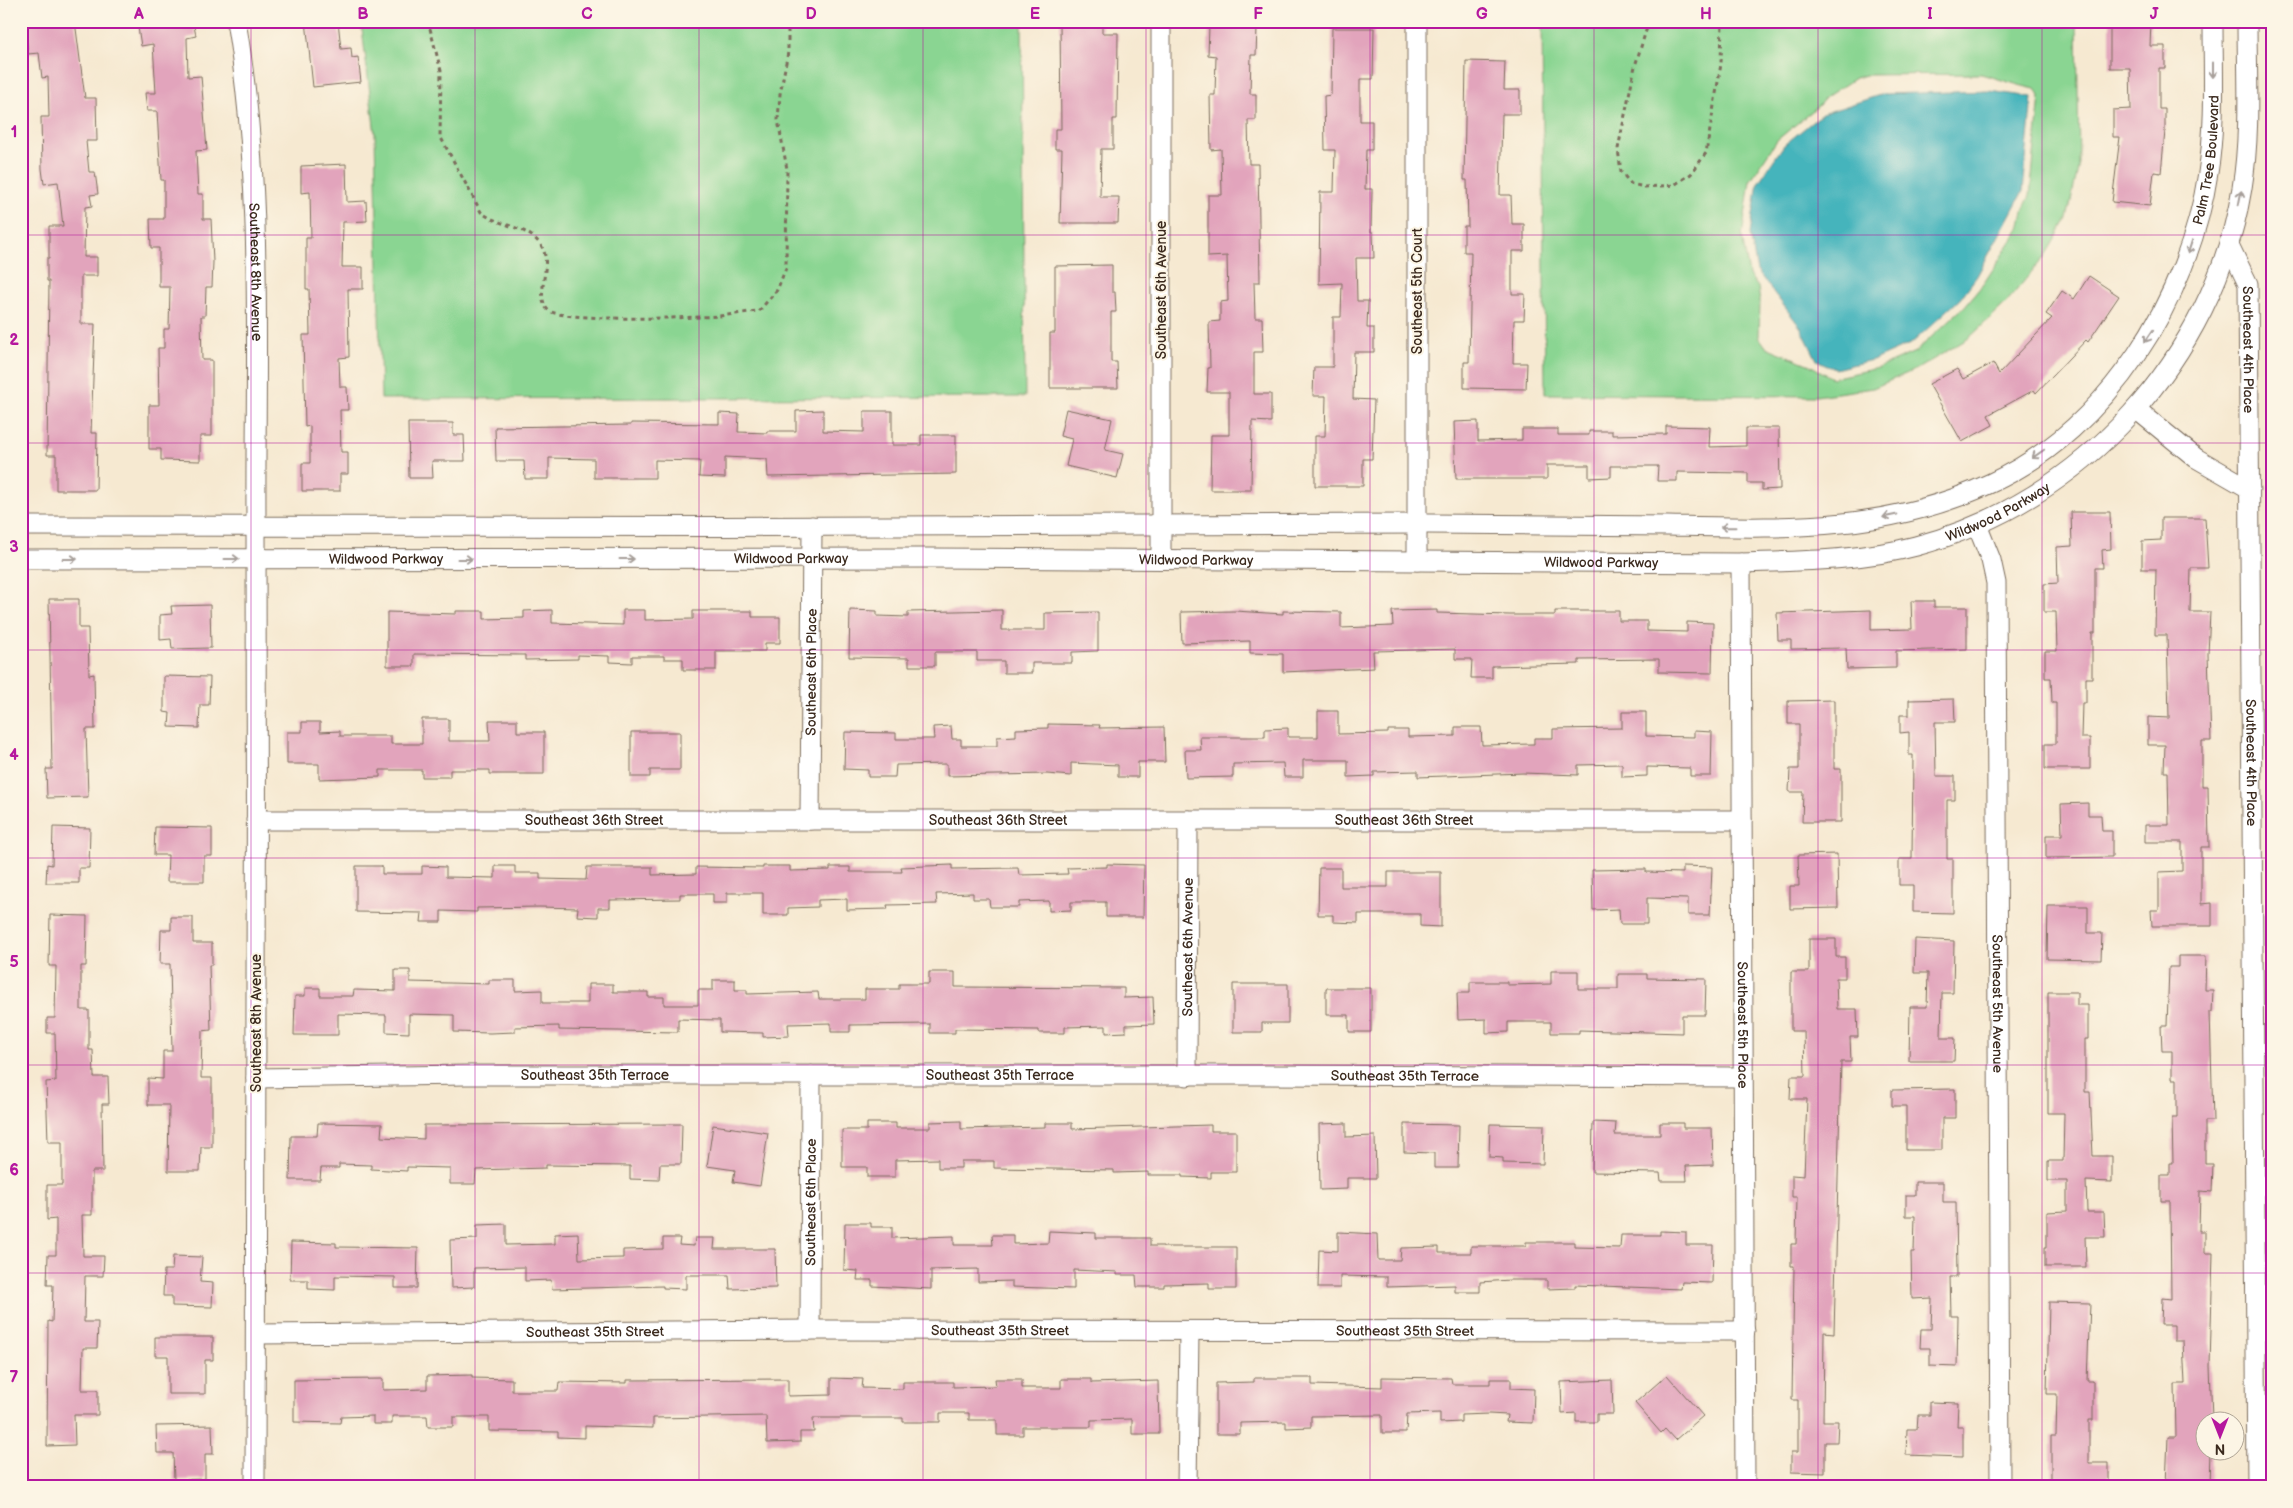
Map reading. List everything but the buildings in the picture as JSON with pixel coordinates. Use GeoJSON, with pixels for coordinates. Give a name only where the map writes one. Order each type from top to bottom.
{"type":"FeatureCollection","features":[{"type":"Feature","properties":{"kind":"street","name":"Southeast 8th Avenue"},"geometry":{"type":"LineString","coordinates":[[236,21],[248,118],[253,188],[256,526],[255,1487]]}},
{"type":"Feature","properties":{"kind":"street","name":"Southeast 6th Avenue"},"geometry":{"type":"LineString","coordinates":[[1161,21],[1161,559]]}},
{"type":"Feature","properties":{"kind":"street","name":"Southeast 5th Court"},"geometry":{"type":"LineString","coordinates":[[1417,21],[1417,561]]}},
{"type":"Feature","properties":{"kind":"street","name":"Palm Tree Boulevard"},"geometry":{"type":"LineString","coordinates":[[2172,293],[2191,244],[2209,170],[2213,126],[2212,21]]}},
{"type":"Feature","properties":{"kind":"street"},"geometry":{"type":"LineString","coordinates":[[2229,245],[2240,199],[2246,160],[2247,21]]}},
{"type":"Feature","properties":{"kind":"street","name":"Wildwood Parkway"},"geometry":{"type":"LineString","coordinates":[[21,559],[1161,559],[1741,563],[1805,561],[1880,553],[1915,546],[1977,525],[2004,512],[2055,482],[2111,435],[2136,409],[2173,363],[2192,334],[2209,298],[2229,245]]}},
{"type":"Feature","properties":{"kind":"street","name":"Southeast 4th Place"},"geometry":{"type":"LineString","coordinates":[[2229,245],[2248,284],[2257,1487]]}},
{"type":"Feature","properties":{"kind":"street","name":"Wildwood Parkway"},"geometry":{"type":"LineString","coordinates":[[21,526],[1162,526],[1417,524],[1821,526],[1872,520],[1947,500],[1992,483],[2009,473],[2042,451],[2073,426],[2102,398],[2129,366],[2154,330],[2172,293]]}},
{"type":"Feature","properties":{"kind":"street"},"geometry":{"type":"LineString","coordinates":[[2136,409],[2196,458],[2250,489]]}},
{"type":"Feature","properties":{"kind":"street","name":"Southeast 5th Avenue"},"geometry":{"type":"LineString","coordinates":[[1977,525],[1991,560],[1996,583],[2000,1487]]}},
{"type":"Feature","properties":{"kind":"street","name":"Southeast 6th Place"},"geometry":{"type":"LineString","coordinates":[[810,820],[812,526]]}},
{"type":"Feature","properties":{"kind":"street","name":"Southeast 5th Place"},"geometry":{"type":"LineString","coordinates":[[1741,563],[1745,1487]]}},
{"type":"Feature","properties":{"kind":"street","name":"Southeast 36th Street"},"geometry":{"type":"LineString","coordinates":[[256,820],[1742,820]]}},
{"type":"Feature","properties":{"kind":"street","name":"Southeast 6th Avenue"},"geometry":{"type":"LineString","coordinates":[[1187,1076],[1188,820]]}},
{"type":"Feature","properties":{"kind":"street","name":"Southeast 6th Place"},"geometry":{"type":"LineString","coordinates":[[810,1075],[810,1330]]}},
{"type":"Feature","properties":{"kind":"street","name":"Southeast 35th Terrace"},"geometry":{"type":"LineString","coordinates":[[256,1078],[810,1075],[1743,1077]]}},
{"type":"Feature","properties":{"kind":"street","name":"Southeast 35th Street"},"geometry":{"type":"LineString","coordinates":[[256,1334],[810,1330],[1188,1332],[1744,1331]]}},
{"type":"Feature","properties":{"kind":"street"},"geometry":{"type":"LineString","coordinates":[[1186,1487],[1188,1332]]}},
{"type":"Feature","properties":{"kind":"path"},"geometry":{"type":"LineString","coordinates":[[428,21],[441,71],[440,136],[481,212],[490,219],[530,235],[541,245],[546,256],[542,299],[547,309],[550,312],[567,316],[633,318],[718,316],[760,311],[777,290],[786,268],[786,169],[778,120],[780,94],[788,52],[788,21]]}},
{"type":"Feature","properties":{"kind":"path"},"geometry":{"type":"LineString","coordinates":[[1649,21],[1635,66],[1618,149],[1621,172],[1631,184],[1645,187],[1674,185],[1691,174],[1706,153],[1720,64],[1722,21]]}},
{"type":"Feature","properties":{"kind":"green space"},"geometry":{"type":"Polygon","coordinates":[[[361,21],[1022,21],[1025,397],[381,399],[375,134],[361,21]]]}},
{"type":"Feature","properties":{"kind":"green space"},"geometry":{"type":"Polygon","coordinates":[[[1542,21],[2077,21],[2079,164],[2067,219],[2045,256],[2005,304],[1969,338],[1917,369],[1873,388],[1816,396],[1545,394],[1542,21]],[[1981,74],[1866,75],[1855,78],[1826,97],[1777,140],[1750,181],[1742,236],[1749,275],[1758,287],[1760,301],[1759,337],[1766,347],[1810,365],[1832,378],[1878,368],[1915,352],[1965,306],[1984,283],[2019,229],[2024,208],[2030,196],[2040,96],[2035,89],[1981,74]]]}},
{"type":"Feature","properties":{"kind":"water"},"geometry":{"type":"Polygon","coordinates":[[[1989,91],[2032,97],[2023,191],[1977,276],[1960,299],[1912,343],[1876,359],[1835,369],[1817,360],[1801,328],[1757,271],[1750,234],[1758,183],[1784,145],[1822,114],[1883,94],[1989,91]]]}}]}
